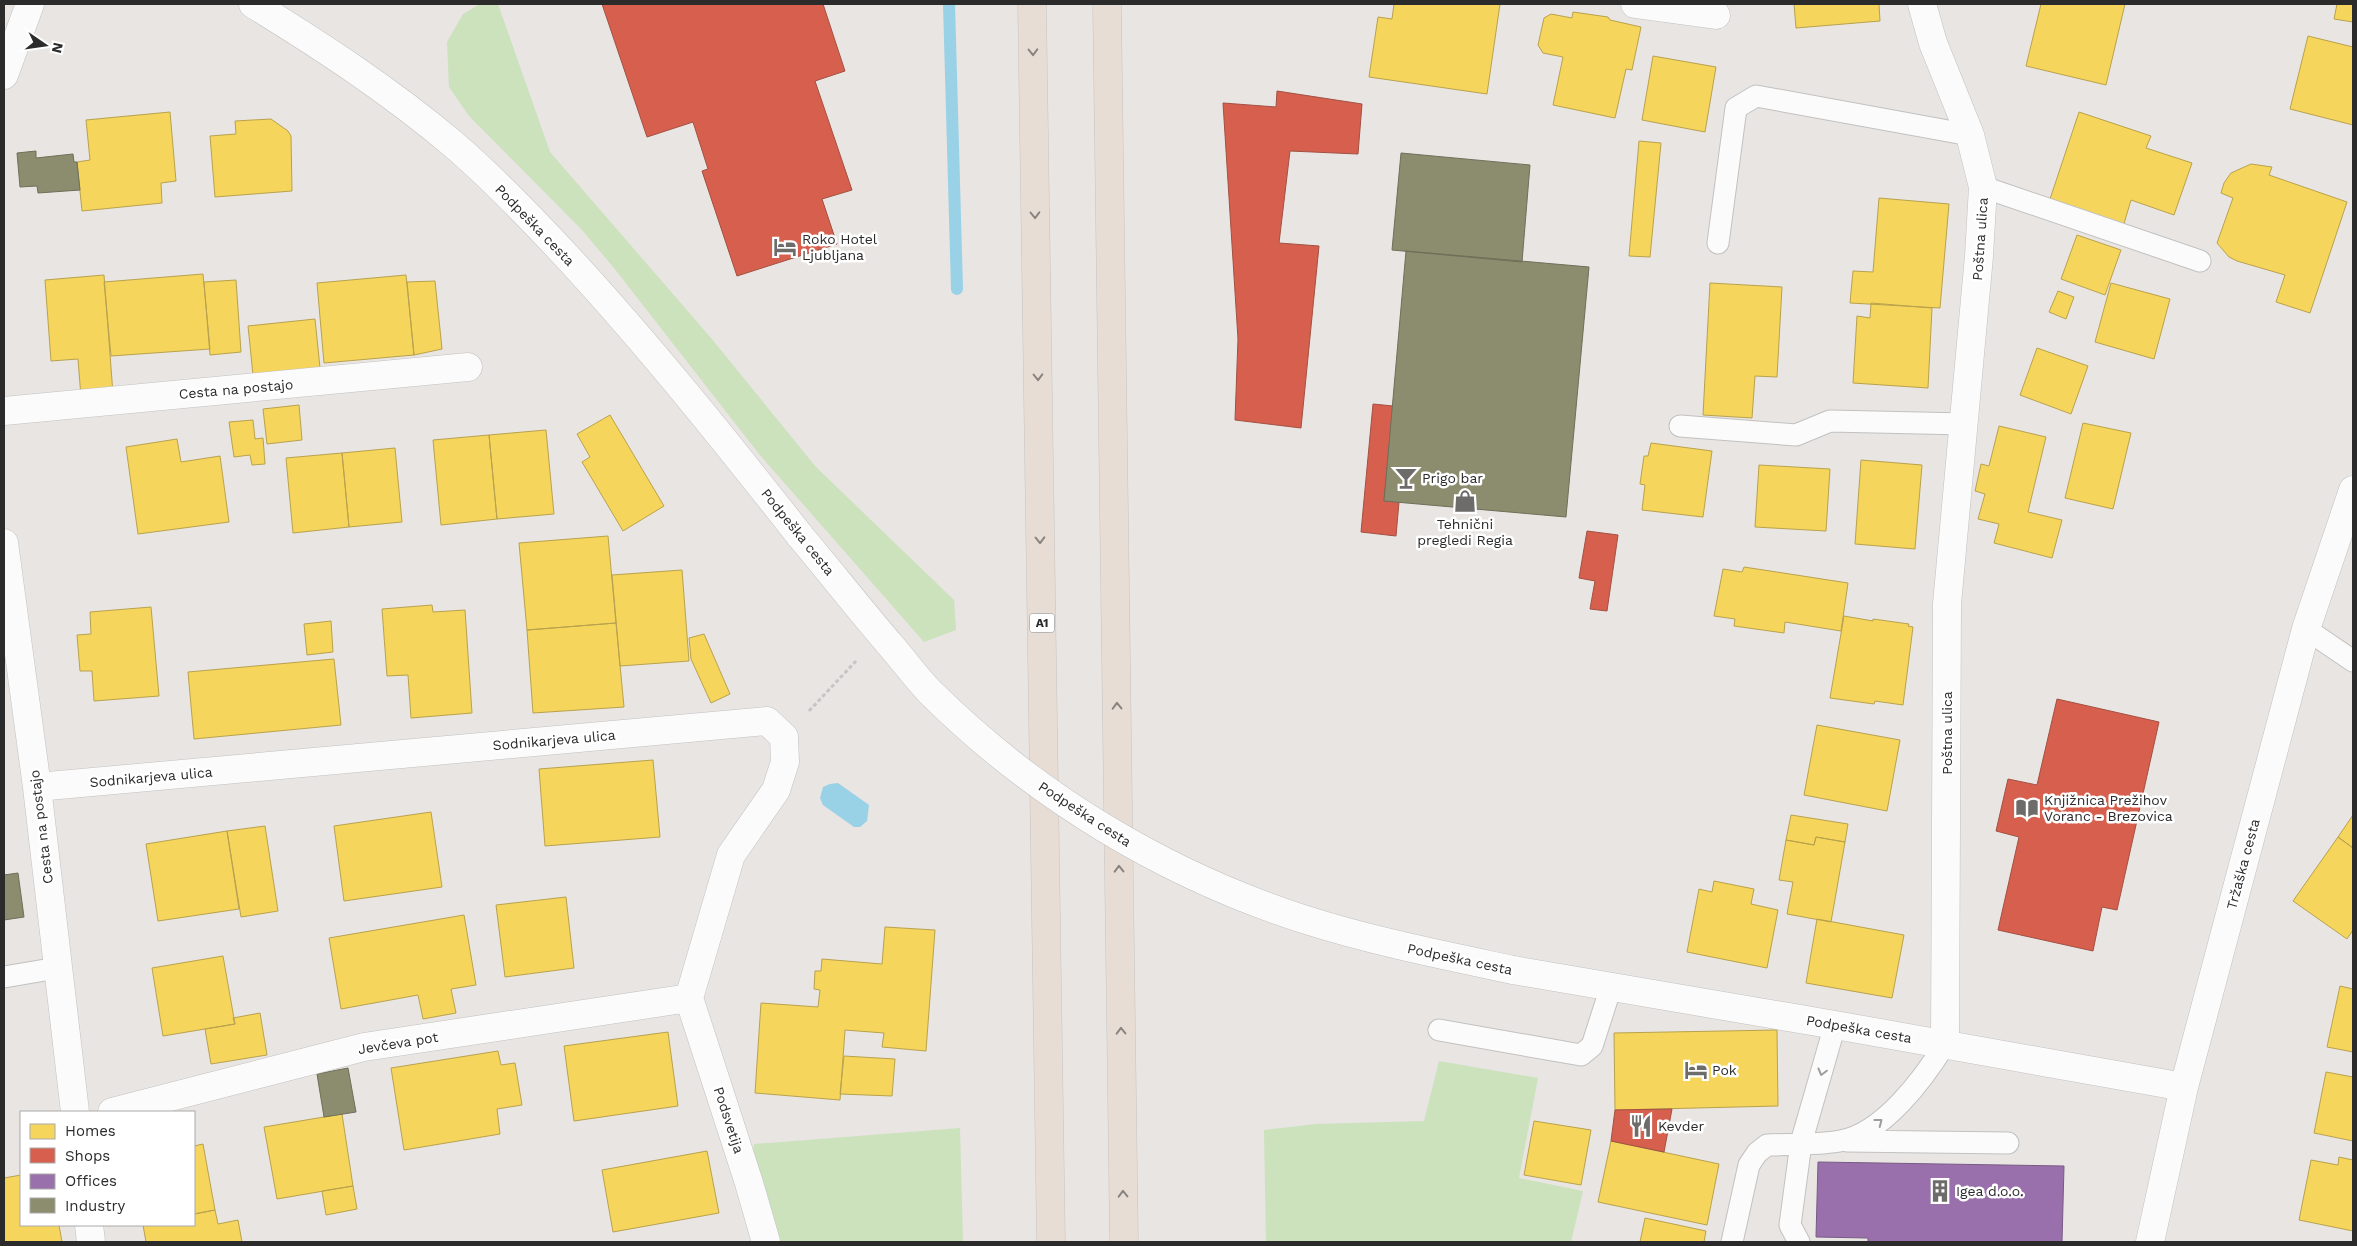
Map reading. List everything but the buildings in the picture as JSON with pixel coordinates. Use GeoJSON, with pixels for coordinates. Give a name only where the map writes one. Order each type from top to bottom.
{"type":"FeatureCollection","features":[{"type":"Feature","properties":{"kind":"highway","name":"A1"},"geometry":{"type":"LineString","coordinates":[[1032,4],[1051,1242]]}},
{"type":"Feature","properties":{"kind":"highway"},"geometry":{"type":"LineString","coordinates":[[1107,4],[1124,1242]]}},
{"type":"Feature","properties":{"kind":"street"},"geometry":{"type":"LineString","coordinates":[[4,75],[30,4]]}},
{"type":"Feature","properties":{"kind":"street","name":"Podpeška cesta"},"geometry":{"type":"LineString","coordinates":[[253,4],[334,53],[383,88],[453,144],[532,219],[630,324],[801,537],[930,692],[1015,767],[1075,811],[1135,846],[1219,888],[1303,919],[1398,946],[1513,970],[2184,1087]]}},
{"type":"Feature","properties":{"kind":"street"},"geometry":{"type":"LineString","coordinates":[[1635,4],[1716,15]]}},
{"type":"Feature","properties":{"kind":"street","name":"Poštna ulica"},"geometry":{"type":"LineString","coordinates":[[1922,4],[1933,43],[1970,135],[1983,187],[1965,424],[1947,604],[1945,1044]]}},
{"type":"Feature","properties":{"kind":"street","name":"Cesta na postajo"},"geometry":{"type":"LineString","coordinates":[[4,411],[468,367]]}},
{"type":"Feature","properties":{"kind":"street","name":"Tržaška cesta"},"geometry":{"type":"LineString","coordinates":[[2150,1242],[2184,1087],[2306,629],[2353,490]]}},
{"type":"Feature","properties":{"kind":"street","name":"Cesta na postajo"},"geometry":{"type":"LineString","coordinates":[[4,543],[37,787],[76,1111]]}},
{"type":"Feature","properties":{"kind":"street","name":"Sodnikarjeva ulica"},"geometry":{"type":"LineString","coordinates":[[37,787],[767,721],[784,736]]}},
{"type":"Feature","properties":{"kind":"street"},"geometry":{"type":"LineString","coordinates":[[689,998],[731,855],[776,790],[785,762],[784,736]]}},
{"type":"Feature","properties":{"kind":"street","name":"Jevčeva pot"},"geometry":{"type":"LineString","coordinates":[[116,1111],[364,1047],[689,998]]}},
{"type":"Feature","properties":{"kind":"street","name":"Podsvetija"},"geometry":{"type":"LineString","coordinates":[[689,998],[750,1183],[766,1242]]}},
{"type":"Feature","properties":{"kind":"street"},"geometry":{"type":"LineString","coordinates":[[89,1226],[91,1242]]}},
{"type":"Feature","properties":{"kind":"lane"},"geometry":{"type":"LineString","coordinates":[[1718,243],[1736,108],[1756,96],[1970,135]]}},
{"type":"Feature","properties":{"kind":"lane"},"geometry":{"type":"LineString","coordinates":[[1983,187],[2200,261]]}},
{"type":"Feature","properties":{"kind":"lane"},"geometry":{"type":"LineString","coordinates":[[1680,426],[1796,434],[1830,421],[1965,424]]}},
{"type":"Feature","properties":{"kind":"lane"},"geometry":{"type":"LineString","coordinates":[[2306,629],[2353,661]]}},
{"type":"Feature","properties":{"kind":"lane"},"geometry":{"type":"LineString","coordinates":[[4,977],[58,968]]}},
{"type":"Feature","properties":{"kind":"lane"},"geometry":{"type":"LineString","coordinates":[[1439,1030],[1580,1055],[1592,1046],[1611,987]]}},
{"type":"Feature","properties":{"kind":"lane"},"geometry":{"type":"LineString","coordinates":[[1799,1242],[1790,1225],[1801,1143],[1835,1025]]}},
{"type":"Feature","properties":{"kind":"lane"},"geometry":{"type":"LineString","coordinates":[[1842,1141],[1872,1128],[1896,1108],[1930,1069],[1945,1044]]}},
{"type":"Feature","properties":{"kind":"lane"},"geometry":{"type":"LineString","coordinates":[[1732,1242],[1749,1165],[1767,1145],[1842,1141],[2008,1143]]}},
{"type":"Feature","properties":{"kind":"path"},"geometry":{"type":"LineString","coordinates":[[784,736],[881,634]]}},
{"type":"Feature","properties":{"kind":"green space"},"geometry":{"type":"Polygon","coordinates":[[[480,4],[498,4],[550,152],[711,338],[816,467],[954,600],[956,630],[924,642],[759,454],[614,268],[582,230],[469,116],[449,87],[447,42],[463,14],[480,4]]]}},
{"type":"Feature","properties":{"kind":"green space"},"geometry":{"type":"Polygon","coordinates":[[[1439,1061],[1538,1078],[1519,1178],[1583,1191],[1571,1242],[1266,1242],[1264,1130],[1316,1124],[1424,1121],[1439,1061]]]}},
{"type":"Feature","properties":{"kind":"green space"},"geometry":{"type":"Polygon","coordinates":[[[960,1128],[963,1242],[777,1242],[753,1160],[754,1144],[960,1128]]]}},
{"type":"Feature","properties":{"kind":"water"},"geometry":{"type":"Polygon","coordinates":[[[838,783],[869,805],[867,821],[860,827],[854,827],[823,805],[820,798],[823,787],[838,783]]]}},
{"type":"Feature","properties":{"kind":"waterway"},"geometry":{"type":"LineString","coordinates":[[949,4],[957,289]]}},
{"type":"Feature","properties":{"kind":"place","name":"Roko Hotel Ljubljana"},"geometry":{"type":"Point","coordinates":[785,247]}},
{"type":"Feature","properties":{"kind":"place","name":"Prigo bar"},"geometry":{"type":"Point","coordinates":[1406,478]}},
{"type":"Feature","properties":{"kind":"place","name":"Tehnični pregledi Regia"},"geometry":{"type":"Point","coordinates":[1465,501]}},
{"type":"Feature","properties":{"kind":"place","name":"Knjižnica Prežihov Voranc - Brezovica"},"geometry":{"type":"Point","coordinates":[2027,808]}},
{"type":"Feature","properties":{"kind":"place","name":"Pok"},"geometry":{"type":"Point","coordinates":[1696,1070]}},
{"type":"Feature","properties":{"kind":"place","name":"Kevder"},"geometry":{"type":"Point","coordinates":[1641,1126]}},
{"type":"Feature","properties":{"kind":"place","name":"Igea d.o.o."},"geometry":{"type":"Point","coordinates":[1940,1191]}}]}
